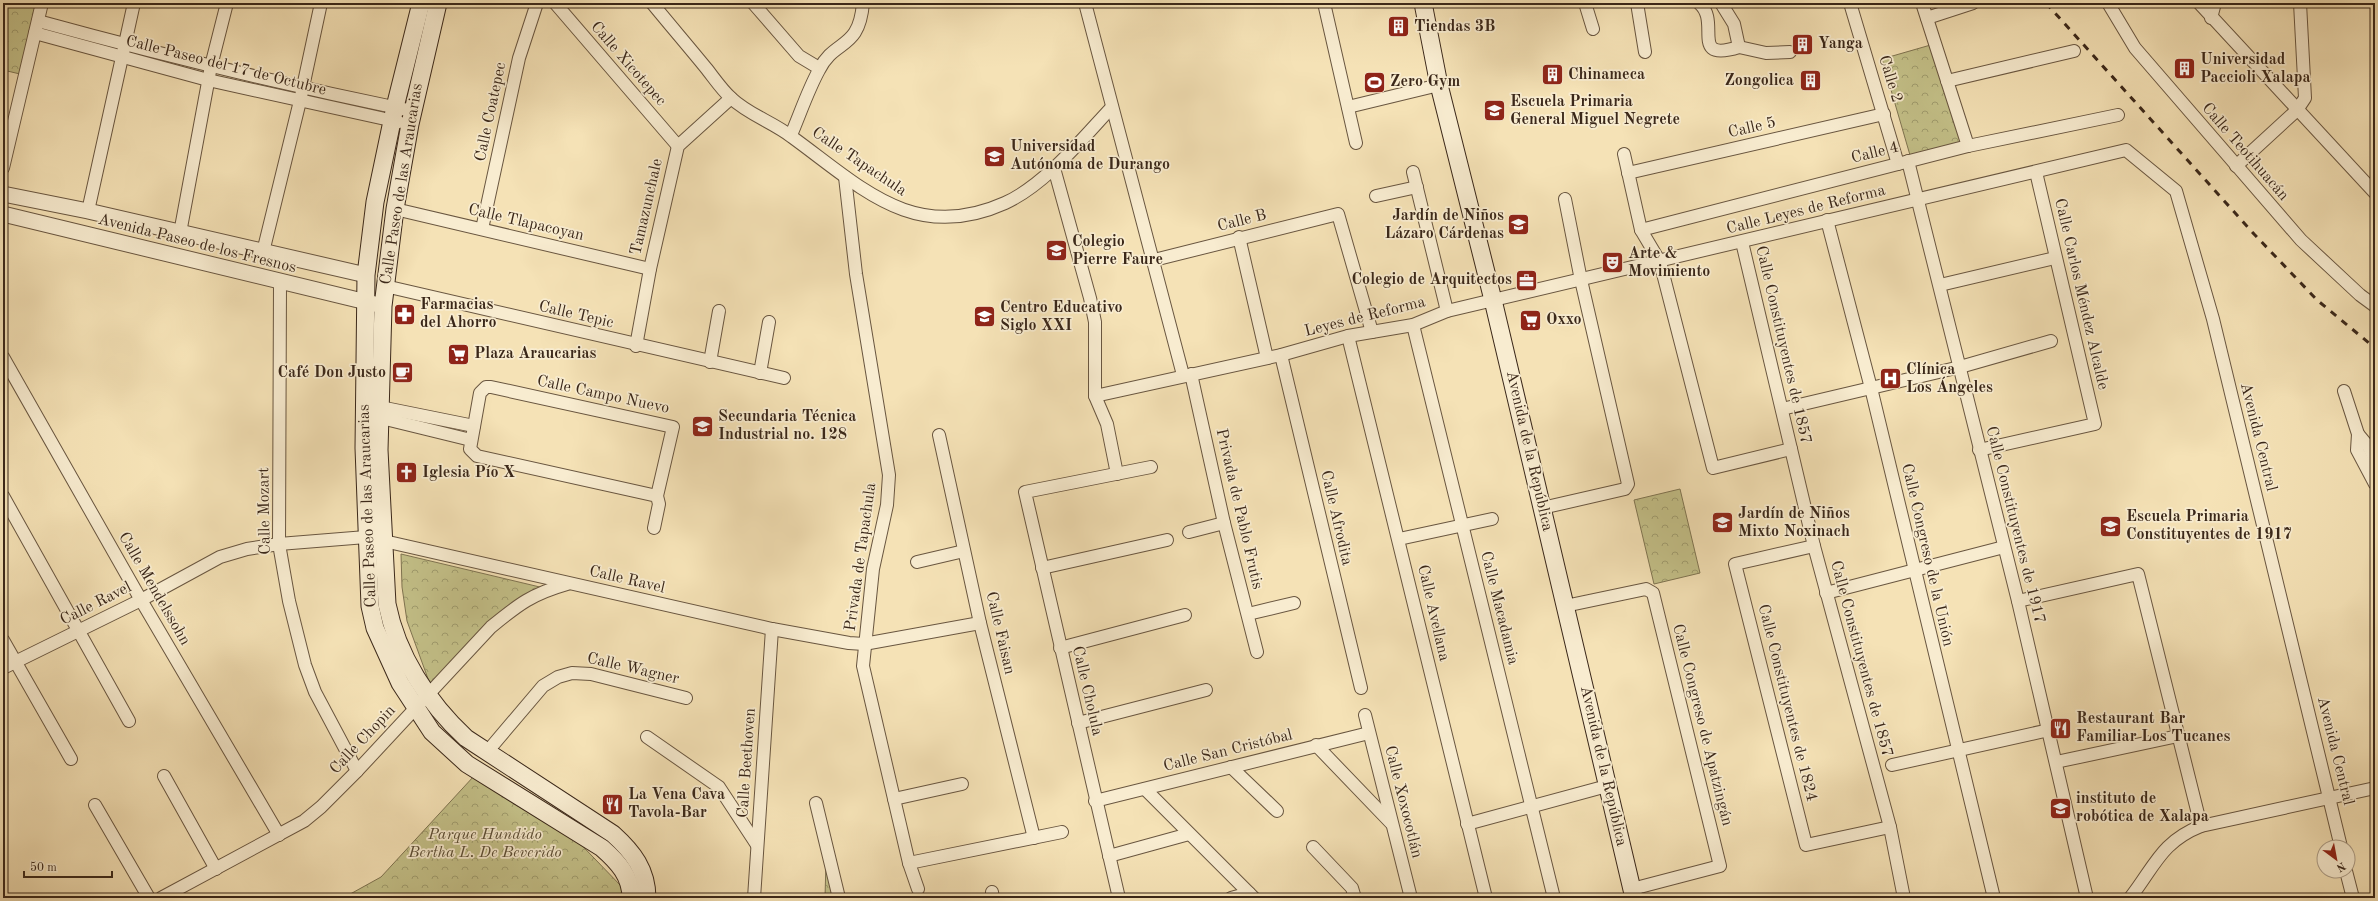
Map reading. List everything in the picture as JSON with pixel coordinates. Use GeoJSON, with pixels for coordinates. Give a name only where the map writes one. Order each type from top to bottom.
{"type":"FeatureCollection","features":[{"type":"Feature","properties":{"kind":"main road","name":"Calle Paseo de las Araucarias"},"geometry":{"type":"LineString","coordinates":[[374,413],[364,302],[366,275],[375,202],[393,114],[421,3]]}},
{"type":"Feature","properties":{"kind":"main road","name":"Calle Paseo de las Araucarias"},"geometry":{"type":"LineString","coordinates":[[438,3],[411,117],[395,208],[385,286],[371,449],[366,537],[370,606],[375,628],[400,683],[415,709],[432,732],[467,764],[602,848],[617,860],[626,875],[631,898]]}},
{"type":"Feature","properties":{"kind":"main road","name":"Avenida de la República"},"geometry":{"type":"LineString","coordinates":[[1423,3],[1439,85],[1493,300],[1633,894]]}},
{"type":"Feature","properties":{"kind":"main road","name":"Calle Paseo de las Araucarias"},"geometry":{"type":"LineString","coordinates":[[371,449],[384,541],[387,604],[391,623],[414,672],[428,696],[446,719],[466,738],[613,834],[629,848],[640,864],[647,885],[647,898]]}},
{"type":"Feature","properties":{"kind":"street"},"geometry":{"type":"LineString","coordinates":[[3,168],[42,3]]}},
{"type":"Feature","properties":{"kind":"street"},"geometry":{"type":"LineString","coordinates":[[88,211],[134,3]]}},
{"type":"Feature","properties":{"kind":"street"},"geometry":{"type":"LineString","coordinates":[[180,233],[208,80],[228,3]]}},
{"type":"Feature","properties":{"kind":"street"},"geometry":{"type":"LineString","coordinates":[[263,252],[303,89],[320,3]]}},
{"type":"Feature","properties":{"kind":"street","name":"Calle Coatepec"},"geometry":{"type":"LineString","coordinates":[[482,230],[519,58],[537,3]]}},
{"type":"Feature","properties":{"kind":"street","name":"Calle Xicotepec"},"geometry":{"type":"LineString","coordinates":[[555,3],[678,146]]}},
{"type":"Feature","properties":{"kind":"street","name":"Calle Tapachula"},"geometry":{"type":"LineString","coordinates":[[652,3],[731,98],[791,135],[845,177],[902,211],[924,217],[947,218],[971,215],[1006,203],[1023,193],[1054,168],[1112,108]]}},
{"type":"Feature","properties":{"kind":"street"},"geometry":{"type":"LineString","coordinates":[[754,3],[799,56],[819,68]]}},
{"type":"Feature","properties":{"kind":"street"},"geometry":{"type":"LineString","coordinates":[[791,135],[819,68],[855,35],[860,25],[863,3]]}},
{"type":"Feature","properties":{"kind":"street","name":"Privada de Pablo Frutis"},"geometry":{"type":"LineString","coordinates":[[1085,3],[1112,108],[1187,374],[1257,652]]}},
{"type":"Feature","properties":{"kind":"street"},"geometry":{"type":"LineString","coordinates":[[1324,3],[1356,143]]}},
{"type":"Feature","properties":{"kind":"street"},"geometry":{"type":"LineString","coordinates":[[1585,3],[1593,29]]}},
{"type":"Feature","properties":{"kind":"street"},"geometry":{"type":"LineString","coordinates":[[1636,3],[1645,52]]}},
{"type":"Feature","properties":{"kind":"street"},"geometry":{"type":"LineString","coordinates":[[1699,3],[1708,17],[1710,26],[1707,36],[1709,44],[1716,51],[1725,51],[1739,46],[1766,53],[1790,52]]}},
{"type":"Feature","properties":{"kind":"street"},"geometry":{"type":"LineString","coordinates":[[1721,3],[1734,24],[1739,46]]}},
{"type":"Feature","properties":{"kind":"street","name":"Calle 2"},"geometry":{"type":"LineString","coordinates":[[1850,3],[1884,114],[1903,162]]}},
{"type":"Feature","properties":{"kind":"street"},"geometry":{"type":"LineString","coordinates":[[1922,3],[1968,146]]}},
{"type":"Feature","properties":{"kind":"street"},"geometry":{"type":"LineString","coordinates":[[1927,18],[1973,3]]}},
{"type":"Feature","properties":{"kind":"street","name":"Calle Teotihuacán"},"geometry":{"type":"LineString","coordinates":[[2108,3],[2135,48],[2301,240],[2360,295],[2375,306]]}},
{"type":"Feature","properties":{"kind":"street"},"geometry":{"type":"LineString","coordinates":[[2199,3],[2211,18],[2375,193]]}},
{"type":"Feature","properties":{"kind":"street"},"geometry":{"type":"LineString","coordinates":[[2211,18],[2215,3]]}},
{"type":"Feature","properties":{"kind":"street"},"geometry":{"type":"LineString","coordinates":[[2236,166],[2297,110],[2304,98],[2300,3]]}},
{"type":"Feature","properties":{"kind":"street","name":"Calle Paseo del 17 de Octubre"},"geometry":{"type":"LineString","coordinates":[[38,20],[125,45],[303,89],[393,114]]}},
{"type":"Feature","properties":{"kind":"street","name":"Calle Paseo del 17 de Octubre"},"geometry":{"type":"LineString","coordinates":[[35,33],[208,80],[300,101],[411,117]]}},
{"type":"Feature","properties":{"kind":"street"},"geometry":{"type":"LineString","coordinates":[[1947,81],[2074,51]]}},
{"type":"Feature","properties":{"kind":"street"},"geometry":{"type":"LineString","coordinates":[[1348,107],[1439,85]]}},
{"type":"Feature","properties":{"kind":"street","name":"Tamazunchale"},"geometry":{"type":"LineString","coordinates":[[636,346],[650,269],[678,146],[731,98]]}},
{"type":"Feature","properties":{"kind":"street","name":"Calle 5"},"geometry":{"type":"LineString","coordinates":[[1628,172],[1884,114]]}},
{"type":"Feature","properties":{"kind":"street","name":"Calle 4"},"geometry":{"type":"LineString","coordinates":[[1641,230],[1968,146],[2118,115]]}},
{"type":"Feature","properties":{"kind":"street","name":"Calle Leyes de Reforma"},"geometry":{"type":"LineString","coordinates":[[1493,300],[1660,262],[1827,220],[2126,150]]}},
{"type":"Feature","properties":{"kind":"street","name":"Avenida Central"},"geometry":{"type":"LineString","coordinates":[[2126,150],[2176,191],[2213,319],[2339,839]]}},
{"type":"Feature","properties":{"kind":"street"},"geometry":{"type":"LineString","coordinates":[[1624,154],[1641,230],[1660,262],[1713,468],[1791,449]]}},
{"type":"Feature","properties":{"kind":"street","name":"Calle Constituyentes de 1917"},"geometry":{"type":"LineString","coordinates":[[1903,162],[1918,199],[1940,285],[1979,450],[2018,601],[2087,898]]}},
{"type":"Feature","properties":{"kind":"street"},"geometry":{"type":"LineString","coordinates":[[1054,168],[1095,322],[1095,396],[1107,424],[1117,474],[1152,467]]}},
{"type":"Feature","properties":{"kind":"street"},"geometry":{"type":"LineString","coordinates":[[1413,172],[1448,311]]}},
{"type":"Feature","properties":{"kind":"street","name":"Calle Carlos Méndez Alcalde"},"geometry":{"type":"LineString","coordinates":[[1979,450],[2095,424],[2036,172]]}},
{"type":"Feature","properties":{"kind":"street","name":"Privada de Tapachula"},"geometry":{"type":"LineString","coordinates":[[845,177],[856,274],[889,476],[887,505],[873,569],[864,644],[863,666],[909,863],[918,889]]}},
{"type":"Feature","properties":{"kind":"street"},"geometry":{"type":"LineString","coordinates":[[1376,196],[1417,187]]}},
{"type":"Feature","properties":{"kind":"street","name":"Avenida Paseo de los Fresnos"},"geometry":{"type":"LineString","coordinates":[[3,194],[88,211],[366,275]]}},
{"type":"Feature","properties":{"kind":"street"},"geometry":{"type":"LineString","coordinates":[[1542,508],[1625,489],[1628,484],[1581,280],[1565,199]]}},
{"type":"Feature","properties":{"kind":"street","name":"Calle Tlapacoyan"},"geometry":{"type":"LineString","coordinates":[[395,208],[650,269]]}},
{"type":"Feature","properties":{"kind":"street","name":"Avenida Paseo de los Fresnos"},"geometry":{"type":"LineString","coordinates":[[3,214],[280,283],[383,306]]}},
{"type":"Feature","properties":{"kind":"street","name":"Calle B"},"geometry":{"type":"LineString","coordinates":[[1154,260],[1239,237],[1338,214],[1372,332]]}},
{"type":"Feature","properties":{"kind":"street","name":"Calle Congreso de la Unión"},"geometry":{"type":"LineString","coordinates":[[1827,220],[1871,388],[1994,898]]}},
{"type":"Feature","properties":{"kind":"street"},"geometry":{"type":"LineString","coordinates":[[1095,396],[1187,374],[1267,358],[1239,237]]}},
{"type":"Feature","properties":{"kind":"street","name":"Calle Constituyentes de 1857"},"geometry":{"type":"LineString","coordinates":[[1742,242],[1814,546],[1890,827],[1904,898]]}},
{"type":"Feature","properties":{"kind":"street"},"geometry":{"type":"LineString","coordinates":[[1940,285],[2055,258]]}},
{"type":"Feature","properties":{"kind":"street","name":"Calle Mozart"},"geometry":{"type":"LineString","coordinates":[[280,283],[279,544],[289,601],[305,665],[315,692],[356,771]]}},
{"type":"Feature","properties":{"kind":"street","name":"Calle Tepic"},"geometry":{"type":"LineString","coordinates":[[385,286],[636,346],[784,378]]}},
{"type":"Feature","properties":{"kind":"street","name":"Leyes de Reforma"},"geometry":{"type":"LineString","coordinates":[[1267,358],[1348,336],[1413,325],[1448,311],[1493,300]]}},
{"type":"Feature","properties":{"kind":"street"},"geometry":{"type":"LineString","coordinates":[[710,362],[719,311]]}},
{"type":"Feature","properties":{"kind":"street"},"geometry":{"type":"LineString","coordinates":[[760,373],[769,322]]}},
{"type":"Feature","properties":{"kind":"street","name":"Calle Macadamia"},"geometry":{"type":"LineString","coordinates":[[1413,325],[1554,898]]}},
{"type":"Feature","properties":{"kind":"street","name":"Calle Avellana"},"geometry":{"type":"LineString","coordinates":[[1348,336],[1399,538],[1486,898]]}},
{"type":"Feature","properties":{"kind":"street"},"geometry":{"type":"LineString","coordinates":[[1782,409],[1960,367],[2051,341]]}},
{"type":"Feature","properties":{"kind":"street","name":"Calle Afrodita"},"geometry":{"type":"LineString","coordinates":[[1281,355],[1362,688]]}},
{"type":"Feature","properties":{"kind":"street","name":"Calle Mendelssohn"},"geometry":{"type":"LineString","coordinates":[[3,357],[141,600],[279,835]]}},
{"type":"Feature","properties":{"kind":"street","name":"Calle Campo Nuevo"},"geometry":{"type":"LineString","coordinates":[[471,440],[480,393],[486,387],[673,426],[657,496]]}},
{"type":"Feature","properties":{"kind":"street"},"geometry":{"type":"LineString","coordinates":[[2344,391],[2358,434],[2357,450],[2375,484]]}},
{"type":"Feature","properties":{"kind":"street"},"geometry":{"type":"LineString","coordinates":[[374,413],[474,426]]}},
{"type":"Feature","properties":{"kind":"street"},"geometry":{"type":"LineString","coordinates":[[374,413],[471,440],[470,449],[477,456],[657,496],[659,504],[654,528]]}},
{"type":"Feature","properties":{"kind":"street","name":"Calle Faisan"},"geometry":{"type":"LineString","coordinates":[[939,434],[980,623],[1034,838]]}},
{"type":"Feature","properties":{"kind":"street"},"geometry":{"type":"LineString","coordinates":[[2358,434],[2368,446],[2375,460]]}},
{"type":"Feature","properties":{"kind":"street","name":"Calle Cholula"},"geometry":{"type":"LineString","coordinates":[[1117,474],[1025,492],[1095,801],[1119,898]]}},
{"type":"Feature","properties":{"kind":"street"},"geometry":{"type":"LineString","coordinates":[[3,496],[78,632],[130,721]]}},
{"type":"Feature","properties":{"kind":"street"},"geometry":{"type":"LineString","coordinates":[[1399,538],[1492,519]]}},
{"type":"Feature","properties":{"kind":"street"},"geometry":{"type":"LineString","coordinates":[[1189,532],[1224,523]]}},
{"type":"Feature","properties":{"kind":"street","name":"Calle Ravel"},"geometry":{"type":"LineString","coordinates":[[3,668],[141,600],[220,557],[247,549],[279,544],[366,537]]}},
{"type":"Feature","properties":{"kind":"street"},"geometry":{"type":"LineString","coordinates":[[1042,568],[1167,540]]}},
{"type":"Feature","properties":{"kind":"street","name":"Calle Ravel"},"geometry":{"type":"LineString","coordinates":[[384,541],[772,629],[849,643],[864,644],[980,623]]}},
{"type":"Feature","properties":{"kind":"street","name":"Calle Constituyentes de 1824"},"geometry":{"type":"LineString","coordinates":[[1814,546],[1735,564],[1806,845],[1890,827]]}},
{"type":"Feature","properties":{"kind":"street"},"geometry":{"type":"LineString","coordinates":[[1826,593],[1914,569],[2004,548]]}},
{"type":"Feature","properties":{"kind":"street"},"geometry":{"type":"LineString","coordinates":[[917,562],[964,551]]}},
{"type":"Feature","properties":{"kind":"street"},"geometry":{"type":"LineString","coordinates":[[2018,601],[2138,574],[2201,826]]}},
{"type":"Feature","properties":{"kind":"street","name":"Calle Chopin"},"geometry":{"type":"LineString","coordinates":[[161,898],[304,821],[321,807],[356,771],[491,628],[515,607],[540,592],[569,584]]}},
{"type":"Feature","properties":{"kind":"street","name":"Calle Congreso de Apatzingán"},"geometry":{"type":"LineString","coordinates":[[1566,606],[1646,589],[1653,592],[1720,866],[1633,894]]}},
{"type":"Feature","properties":{"kind":"street"},"geometry":{"type":"LineString","coordinates":[[1248,614],[1294,603]]}},
{"type":"Feature","properties":{"kind":"street"},"geometry":{"type":"LineString","coordinates":[[1060,648],[1185,615]]}},
{"type":"Feature","properties":{"kind":"street","name":"Calle Beethoven"},"geometry":{"type":"LineString","coordinates":[[754,898],[772,629]]}},
{"type":"Feature","properties":{"kind":"street"},"geometry":{"type":"LineString","coordinates":[[3,640],[71,759]]}},
{"type":"Feature","properties":{"kind":"street","name":"Calle Wagner"},"geometry":{"type":"LineString","coordinates":[[487,752],[543,686],[558,676],[572,673],[591,674],[686,698]]}},
{"type":"Feature","properties":{"kind":"street"},"geometry":{"type":"LineString","coordinates":[[1078,723],[1206,690]]}},
{"type":"Feature","properties":{"kind":"street","name":"Calle Xoxocotlán"},"geometry":{"type":"LineString","coordinates":[[1365,714],[1411,898]]}},
{"type":"Feature","properties":{"kind":"street"},"geometry":{"type":"LineString","coordinates":[[1892,765],[2048,730]]}},
{"type":"Feature","properties":{"kind":"street","name":"Calle San Cristóbal"},"geometry":{"type":"LineString","coordinates":[[1095,801],[1316,745],[1370,733]]}},
{"type":"Feature","properties":{"kind":"street"},"geometry":{"type":"LineString","coordinates":[[2056,762],[2178,736]]}},
{"type":"Feature","properties":{"kind":"street"},"geometry":{"type":"LineString","coordinates":[[647,737],[719,787],[757,845]]}},
{"type":"Feature","properties":{"kind":"street"},"geometry":{"type":"LineString","coordinates":[[1316,745],[1392,823]]}},
{"type":"Feature","properties":{"kind":"street"},"geometry":{"type":"LineString","coordinates":[[1231,767],[1277,811]]}},
{"type":"Feature","properties":{"kind":"street"},"geometry":{"type":"LineString","coordinates":[[164,776],[216,869]]}},
{"type":"Feature","properties":{"kind":"street"},"geometry":{"type":"LineString","coordinates":[[894,800],[962,784]]}},
{"type":"Feature","properties":{"kind":"street"},"geometry":{"type":"LineString","coordinates":[[1467,824],[1607,786]]}},
{"type":"Feature","properties":{"kind":"street"},"geometry":{"type":"LineString","coordinates":[[2130,898],[2161,852],[2172,841],[2185,832],[2201,826],[2375,788]]}},
{"type":"Feature","properties":{"kind":"street"},"geometry":{"type":"LineString","coordinates":[[1145,789],[1252,895]]}},
{"type":"Feature","properties":{"kind":"street"},"geometry":{"type":"LineString","coordinates":[[816,803],[839,898]]}},
{"type":"Feature","properties":{"kind":"street"},"geometry":{"type":"LineString","coordinates":[[95,805],[149,898]]}},
{"type":"Feature","properties":{"kind":"street"},"geometry":{"type":"LineString","coordinates":[[909,863],[1062,832]]}},
{"type":"Feature","properties":{"kind":"street"},"geometry":{"type":"LineString","coordinates":[[1109,856],[1189,834]]}},
{"type":"Feature","properties":{"kind":"street"},"geometry":{"type":"LineString","coordinates":[[1313,847],[1352,888],[1355,898]]}},
{"type":"Feature","properties":{"kind":"street"},"geometry":{"type":"LineString","coordinates":[[2348,879],[2353,898]]}},
{"type":"Feature","properties":{"kind":"street"},"geometry":{"type":"LineString","coordinates":[[1231,898],[1252,895]]}},
{"type":"Feature","properties":{"kind":"green space"},"geometry":{"type":"Polygon","coordinates":[[[3,3],[37,3],[20,74],[3,70],[3,3]]]}},
{"type":"Feature","properties":{"kind":"green space"},"geometry":{"type":"Polygon","coordinates":[[[1934,44],[1964,146],[1912,162],[1882,59],[1934,44]]]}},
{"type":"Feature","properties":{"kind":"green space"},"geometry":{"type":"Polygon","coordinates":[[[1680,489],[1700,573],[1654,584],[1634,500],[1680,489]]]}},
{"type":"Feature","properties":{"kind":"green space"},"geometry":{"type":"Polygon","coordinates":[[[401,554],[544,588],[431,687],[407,621],[402,587],[401,554]]]}},
{"type":"Feature","properties":{"kind":"green space","name":"Parque Hundido Bertha L. De Beverido"},"geometry":{"type":"Polygon","coordinates":[[[474,776],[565,828],[623,888],[619,898],[343,898],[381,877],[474,776]]]}},
{"type":"Feature","properties":{"kind":"green space"},"geometry":{"type":"Polygon","coordinates":[[[826,860],[839,898],[825,898],[826,860]]]}},
{"type":"Feature","properties":{"kind":"railway"},"geometry":{"type":"LineString","coordinates":[[2046,3],[2254,234],[2317,300],[2375,348]]}},
{"type":"Feature","properties":{"kind":"place","name":"Tiendas 3B"},"geometry":{"type":"Point","coordinates":[1398,27]}},
{"type":"Feature","properties":{"kind":"place","name":"Yanga"},"geometry":{"type":"Point","coordinates":[1802,44]}},
{"type":"Feature","properties":{"kind":"place","name":"Universidad Paccioli Xalapa"},"geometry":{"type":"Point","coordinates":[2185,69]}},
{"type":"Feature","properties":{"kind":"place","name":"Chinameca"},"geometry":{"type":"Point","coordinates":[1553,75]}},
{"type":"Feature","properties":{"kind":"place","name":"Zongolica"},"geometry":{"type":"Point","coordinates":[1810,81]}},
{"type":"Feature","properties":{"kind":"place","name":"Zero Gym"},"geometry":{"type":"Point","coordinates":[1374,82]}},
{"type":"Feature","properties":{"kind":"place","name":"Escuela Primaria General Miguel Negrete"},"geometry":{"type":"Point","coordinates":[1495,111]}},
{"type":"Feature","properties":{"kind":"place","name":"Universidad Autónoma de Durango"},"geometry":{"type":"Point","coordinates":[995,156]}},
{"type":"Feature","properties":{"kind":"place","name":"Jardín de Niños Lázaro Cárdenas"},"geometry":{"type":"Point","coordinates":[1519,225]}},
{"type":"Feature","properties":{"kind":"place","name":"Colegio Pierre Faure"},"geometry":{"type":"Point","coordinates":[1056,251]}},
{"type":"Feature","properties":{"kind":"place","name":"Arte & Movimiento"},"geometry":{"type":"Point","coordinates":[1612,263]}},
{"type":"Feature","properties":{"kind":"place","name":"Colegio de Arquitectos"},"geometry":{"type":"Point","coordinates":[1527,280]}},
{"type":"Feature","properties":{"kind":"place","name":"Farmacias del Ahorro"},"geometry":{"type":"Point","coordinates":[404,314]}},
{"type":"Feature","properties":{"kind":"place","name":"Centro Educativo Siglo XXI"},"geometry":{"type":"Point","coordinates":[984,317]}},
{"type":"Feature","properties":{"kind":"place","name":"Oxxo"},"geometry":{"type":"Point","coordinates":[1531,320]}},
{"type":"Feature","properties":{"kind":"place","name":"Plaza Araucarias"},"geometry":{"type":"Point","coordinates":[458,354]}},
{"type":"Feature","properties":{"kind":"place","name":"Café Don Justo"},"geometry":{"type":"Point","coordinates":[402,373]}},
{"type":"Feature","properties":{"kind":"place","name":"Clínica Los Ángeles"},"geometry":{"type":"Point","coordinates":[1891,379]}},
{"type":"Feature","properties":{"kind":"place","name":"Secundaria Técnica Industrial no. 128"},"geometry":{"type":"Point","coordinates":[703,426]}},
{"type":"Feature","properties":{"kind":"place","name":"Iglesia Pío X"},"geometry":{"type":"Point","coordinates":[407,473]}},
{"type":"Feature","properties":{"kind":"place","name":"Jardín de Niños Mixto Noxinach"},"geometry":{"type":"Point","coordinates":[1723,523]}},
{"type":"Feature","properties":{"kind":"place","name":"Escuela Primaria Constituyentes de 1917"},"geometry":{"type":"Point","coordinates":[2110,526]}},
{"type":"Feature","properties":{"kind":"place","name":"Restaurant Bar Familiar Los Tucanes"},"geometry":{"type":"Point","coordinates":[2061,728]}},
{"type":"Feature","properties":{"kind":"place","name":"La Vena Cava Tavola-Bar"},"geometry":{"type":"Point","coordinates":[612,804]}},
{"type":"Feature","properties":{"kind":"place","name":"instituto de robótica de Xalapa"},"geometry":{"type":"Point","coordinates":[2061,808]}}]}
